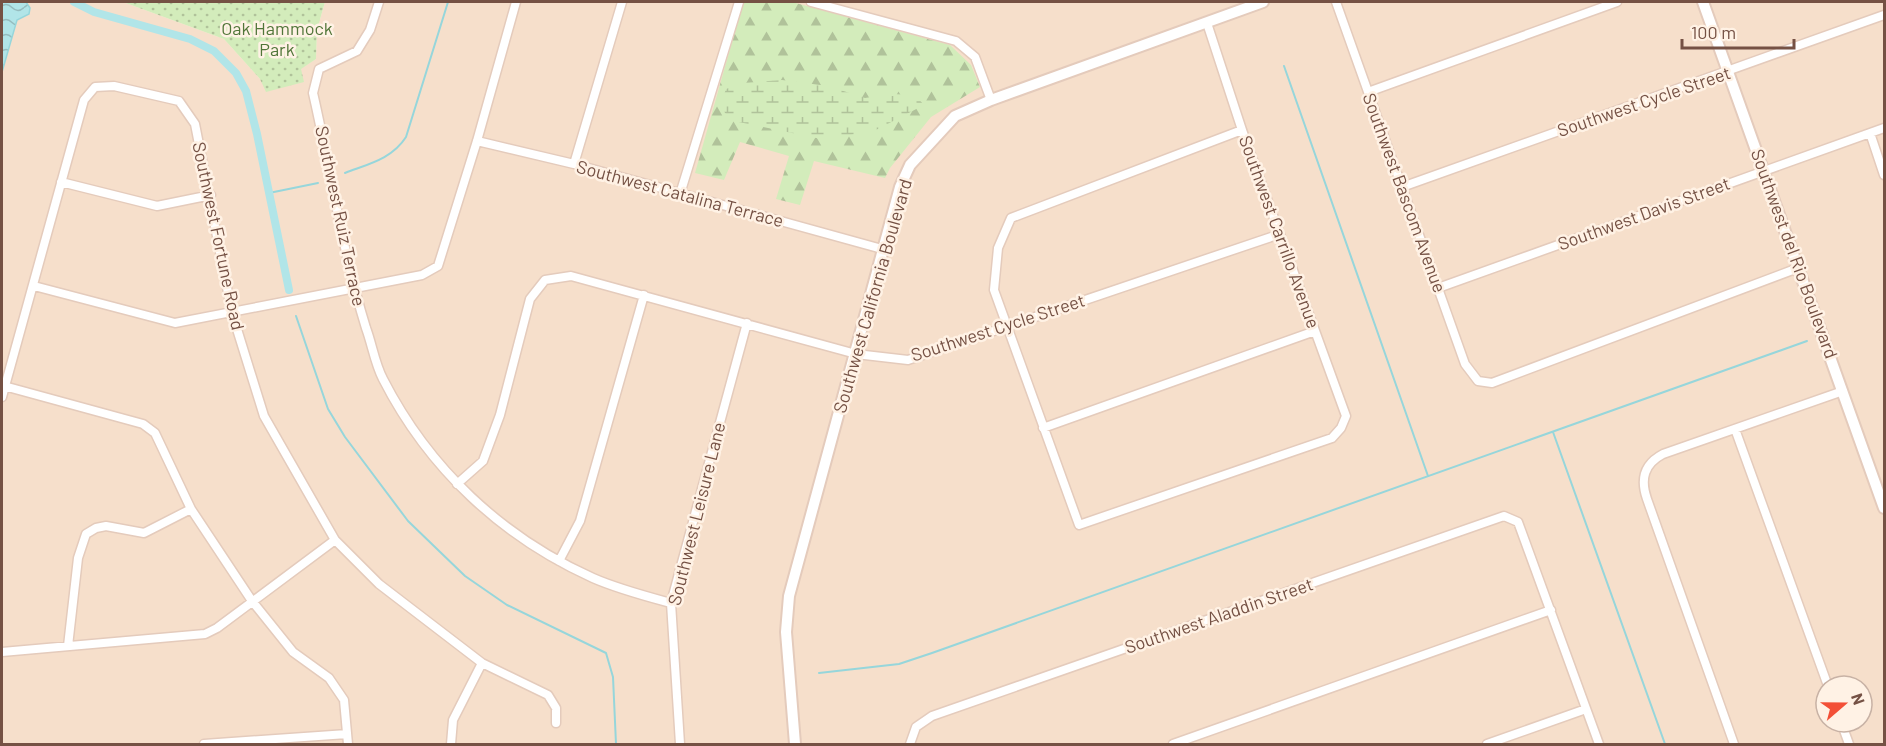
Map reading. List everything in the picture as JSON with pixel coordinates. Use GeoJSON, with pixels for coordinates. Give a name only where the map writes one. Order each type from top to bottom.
{"type":"FeatureCollection","features":[{"type":"Feature","properties":{"kind":"street","name":"Southwest Ruiz Terrace"},"geometry":{"type":"LineString","coordinates":[[379,2],[370,30],[357,51],[320,69],[313,93],[354,288],[382,378],[422,443],[457,484],[494,520],[530,546],[595,579],[671,603]]}},
{"type":"Feature","properties":{"kind":"street"},"geometry":{"type":"LineString","coordinates":[[34,286],[175,323],[422,275],[438,266],[477,141],[516,2]]}},
{"type":"Feature","properties":{"kind":"street"},"geometry":{"type":"LineString","coordinates":[[574,164],[622,2]]}},
{"type":"Feature","properties":{"kind":"street"},"geometry":{"type":"LineString","coordinates":[[680,194],[739,2]]}},
{"type":"Feature","properties":{"kind":"street"},"geometry":{"type":"LineString","coordinates":[[811,2],[844,6],[943,36],[964,45],[975,57],[991,100]]}},
{"type":"Feature","properties":{"kind":"street","name":"Southwest California Boulevard"},"geometry":{"type":"LineString","coordinates":[[795,744],[786,632],[789,596],[856,354],[882,249],[900,187],[910,165],[955,116],[991,100],[1263,2]]}},
{"type":"Feature","properties":{"kind":"street","name":"Southwest Bascom Avenue"},"geometry":{"type":"LineString","coordinates":[[1336,2],[1465,364],[1478,381],[1492,383],[1798,267]]}},
{"type":"Feature","properties":{"kind":"street"},"geometry":{"type":"LineString","coordinates":[[1368,93],[1617,2]]}},
{"type":"Feature","properties":{"kind":"street","name":"Southwest del Rio Boulevard"},"geometry":{"type":"LineString","coordinates":[[1703,2],[1884,508]]}},
{"type":"Feature","properties":{"kind":"street","name":"Southwest Cycle Street"},"geometry":{"type":"LineString","coordinates":[[1402,187],[1884,15]]}},
{"type":"Feature","properties":{"kind":"street","name":"Southwest Carrillo Avenue"},"geometry":{"type":"LineString","coordinates":[[1043,428],[1079,525],[1332,438],[1341,428],[1346,416],[1242,130],[1207,23]]}},
{"type":"Feature","properties":{"kind":"street","name":"Southwest Fortune Road"},"geometry":{"type":"LineString","coordinates":[[61,182],[84,100],[95,87],[114,86],[179,102],[195,124],[232,313],[264,416],[335,540],[379,584],[482,663],[548,694],[556,708],[556,723]]}},
{"type":"Feature","properties":{"kind":"street","name":"Southwest Davis Street"},"geometry":{"type":"LineString","coordinates":[[1438,288],[1884,128]]}},
{"type":"Feature","properties":{"kind":"street"},"geometry":{"type":"LineString","coordinates":[[1242,130],[1011,218],[998,248],[994,290],[1006,327],[1043,428],[1315,331]]}},
{"type":"Feature","properties":{"kind":"street"},"geometry":{"type":"LineString","coordinates":[[1870,133],[1884,175]]}},
{"type":"Feature","properties":{"kind":"street","name":"Southwest Catalina Terrace"},"geometry":{"type":"LineString","coordinates":[[477,141],[574,164],[882,249]]}},
{"type":"Feature","properties":{"kind":"street"},"geometry":{"type":"LineString","coordinates":[[2,397],[61,182],[157,207],[210,195]]}},
{"type":"Feature","properties":{"kind":"street","name":"Southwest Cycle Street"},"geometry":{"type":"LineString","coordinates":[[457,484],[483,461],[500,416],[530,299],[545,280],[572,276],[856,354],[908,360],[1280,234]]}},
{"type":"Feature","properties":{"kind":"street"},"geometry":{"type":"LineString","coordinates":[[560,561],[580,521],[644,295]]}},
{"type":"Feature","properties":{"kind":"street","name":"Southwest Leisure Lane"},"geometry":{"type":"LineString","coordinates":[[680,744],[671,603],[747,323]]}},
{"type":"Feature","properties":{"kind":"street"},"geometry":{"type":"LineString","coordinates":[[4,386],[143,424],[155,433],[191,509],[252,601],[293,652],[329,678],[344,700],[348,744]]}},
{"type":"Feature","properties":{"kind":"street"},"geometry":{"type":"LineString","coordinates":[[1734,744],[1644,489],[1646,469],[1650,462],[1663,454],[1843,391]]}},
{"type":"Feature","properties":{"kind":"street"},"geometry":{"type":"LineString","coordinates":[[1735,429],[1824,674]]}},
{"type":"Feature","properties":{"kind":"street"},"geometry":{"type":"LineString","coordinates":[[68,646],[78,558],[87,534],[96,528],[106,526],[144,533],[191,509]]}},
{"type":"Feature","properties":{"kind":"street","name":"Southwest Aladdin Street"},"geometry":{"type":"LineString","coordinates":[[910,744],[912,733],[921,722],[1504,516],[1518,522],[1551,610]]}},
{"type":"Feature","properties":{"kind":"street"},"geometry":{"type":"LineString","coordinates":[[2,652],[205,634],[218,628],[335,540]]}},
{"type":"Feature","properties":{"kind":"street"},"geometry":{"type":"LineString","coordinates":[[1173,744],[1551,610],[1599,744]]}},
{"type":"Feature","properties":{"kind":"street"},"geometry":{"type":"LineString","coordinates":[[451,744],[453,720],[482,663]]}},
{"type":"Feature","properties":{"kind":"street"},"geometry":{"type":"LineString","coordinates":[[1487,744],[1586,709]]}},
{"type":"Feature","properties":{"kind":"street"},"geometry":{"type":"LineString","coordinates":[[204,744],[348,734]]}},
{"type":"Feature","properties":{"kind":"shaded area"},"geometry":{"type":"Polygon","coordinates":[[[26,2],[123,2],[224,39],[260,79],[300,69],[316,59],[317,30],[325,2],[1884,2],[1884,744],[2,744],[2,72],[17,20],[28,3],[26,2]]]}},
{"type":"Feature","properties":{"kind":"green space","name":"Oak Hammock Park"},"geometry":{"type":"Polygon","coordinates":[[[123,2],[325,2],[317,30],[316,59],[301,69],[304,82],[266,92],[260,79],[224,39],[123,2]]]}},
{"type":"Feature","properties":{"kind":"green space"},"geometry":{"type":"Polygon","coordinates":[[[792,2],[950,45],[971,65],[980,87],[931,117],[890,168],[885,178],[814,161],[800,205],[776,199],[789,156],[740,142],[724,180],[695,173],[743,3],[792,2]]]}},
{"type":"Feature","properties":{"kind":"green space"},"geometry":{"type":"Polygon","coordinates":[[[782,80],[828,86],[865,98],[891,94],[915,95],[924,105],[872,132],[821,139],[734,121],[725,113],[721,103],[726,89],[743,83],[782,80]]]}},
{"type":"Feature","properties":{"kind":"water"},"geometry":{"type":"Polygon","coordinates":[[[2,2],[26,2],[30,8],[29,14],[17,20],[2,72],[2,2]]]}},
{"type":"Feature","properties":{"kind":"waterway"},"geometry":{"type":"LineString","coordinates":[[74,2],[94,12],[190,39],[214,51],[236,73],[246,91],[257,134],[289,290]]}},
{"type":"Feature","properties":{"kind":"waterway"},"geometry":{"type":"LineString","coordinates":[[345,173],[387,156],[406,137],[448,2]]}},
{"type":"Feature","properties":{"kind":"waterway"},"geometry":{"type":"LineString","coordinates":[[1284,66],[1428,476]]}},
{"type":"Feature","properties":{"kind":"waterway"},"geometry":{"type":"LineString","coordinates":[[269,193],[318,183]]}},
{"type":"Feature","properties":{"kind":"waterway"},"geometry":{"type":"LineString","coordinates":[[296,316],[328,409],[345,437],[408,521],[465,576],[507,605],[606,653],[613,677],[616,744]]}},
{"type":"Feature","properties":{"kind":"waterway"},"geometry":{"type":"LineString","coordinates":[[819,673],[899,664],[932,653],[1807,341]]}},
{"type":"Feature","properties":{"kind":"waterway"},"geometry":{"type":"LineString","coordinates":[[1553,432],[1665,744]]}}]}
